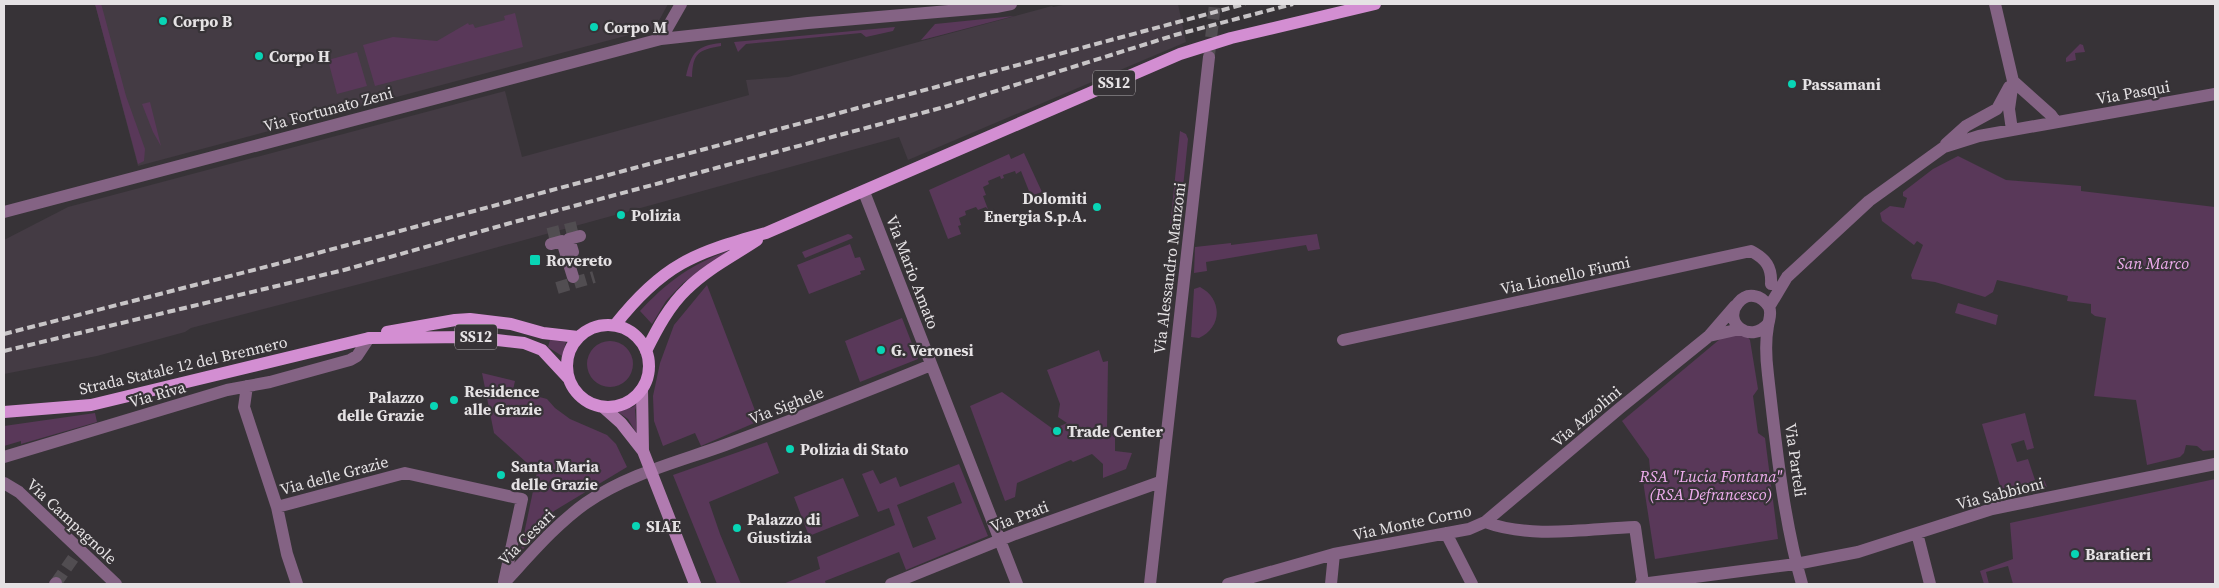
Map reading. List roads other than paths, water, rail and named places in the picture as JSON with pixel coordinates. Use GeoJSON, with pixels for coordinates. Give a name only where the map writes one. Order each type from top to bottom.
{"type":"FeatureCollection","features":[{"type":"Feature","properties":{"kind":"main road","name":"SS12"},"geometry":{"type":"LineString","coordinates":[[615,325],[654,283],[674,267],[696,255],[766,233],[1180,54],[1231,38],[1375,4]]}},
{"type":"Feature","properties":{"kind":"main road","name":"SS12"},"geometry":{"type":"LineString","coordinates":[[646,351],[670,309],[687,289],[715,266],[766,233]]}},
{"type":"Feature","properties":{"kind":"main road","name":"Strada Statale 12 del Brennero"},"geometry":{"type":"LineString","coordinates":[[4,412],[91,404],[368,338],[377,334],[455,320],[470,319],[511,324],[543,333],[578,337]]}},
{"type":"Feature","properties":{"kind":"main road"},"geometry":{"type":"LineString","coordinates":[[642,389],[625,403],[603,407],[592,404],[582,398],[569,379],[567,357],[571,346],[578,337],[596,326],[615,325],[628,330],[639,339],[646,351],[649,370],[642,389],[643,451]]}},
{"type":"Feature","properties":{"kind":"main road","name":"Strada Statale 12 del Brennero"},"geometry":{"type":"LineString","coordinates":[[368,338],[471,337],[524,343],[542,350],[569,379]]}},
{"type":"Feature","properties":{"kind":"main road"},"geometry":{"type":"LineString","coordinates":[[603,407],[621,423],[643,451],[695,584]]}},
{"type":"Feature","properties":{"kind":"street"},"geometry":{"type":"LineString","coordinates":[[661,39],[681,4]]}},
{"type":"Feature","properties":{"kind":"street","name":"Via Fortunato Zeni"},"geometry":{"type":"LineString","coordinates":[[4,212],[661,39],[1011,4]]}},
{"type":"Feature","properties":{"kind":"street"},"geometry":{"type":"LineString","coordinates":[[1996,4],[2013,81],[2009,109],[2012,130]]}},
{"type":"Feature","properties":{"kind":"street","name":"Via Alessandro Manzoni"},"geometry":{"type":"LineString","coordinates":[[1150,584],[1209,57]]}},
{"type":"Feature","properties":{"kind":"street"},"geometry":{"type":"LineString","coordinates":[[2013,81],[2051,114],[2056,122]]}},
{"type":"Feature","properties":{"kind":"street","name":"Via Parteli"},"geometry":{"type":"LineString","coordinates":[[1802,584],[1796,564],[1779,472],[1766,360],[1768,324],[1770,319],[1769,307],[1787,277],[1869,201],[1944,147],[1966,126],[1996,109],[2013,81]]}},
{"type":"Feature","properties":{"kind":"street","name":"Via Pasqui"},"geometry":{"type":"LineString","coordinates":[[2056,122],[2215,94]]}},
{"type":"Feature","properties":{"kind":"street","name":"Via Parteli"},"geometry":{"type":"LineString","coordinates":[[1944,147],[1979,136],[2056,122]]}},
{"type":"Feature","properties":{"kind":"street","name":"Via Mario Amato"},"geometry":{"type":"LineString","coordinates":[[864,192],[1017,584]]}},
{"type":"Feature","properties":{"kind":"street"},"geometry":{"type":"LineString","coordinates":[[551,244],[562,241],[576,276],[569,239],[580,236]]}},
{"type":"Feature","properties":{"kind":"street","name":"Via Lionello Fiumi"},"geometry":{"type":"LineString","coordinates":[[1343,340],[1751,251],[1765,258],[1772,273],[1771,284]]}},
{"type":"Feature","properties":{"kind":"street","name":"Via Parteli"},"geometry":{"type":"LineString","coordinates":[[1766,360],[1746,331],[1734,318],[1735,306],[1739,301],[1787,277]]}},
{"type":"Feature","properties":{"kind":"street"},"geometry":{"type":"LineString","coordinates":[[1749,296],[1761,298],[1769,307]]}},
{"type":"Feature","properties":{"kind":"street","name":"Via Azzolini"},"geometry":{"type":"LineString","coordinates":[[1485,522],[1709,336],[1735,306]]}},
{"type":"Feature","properties":{"kind":"street"},"geometry":{"type":"LineString","coordinates":[[1746,331],[1764,329],[1768,324]]}},
{"type":"Feature","properties":{"kind":"street","name":"Via Azzolini"},"geometry":{"type":"LineString","coordinates":[[1709,336],[1746,331]]}},
{"type":"Feature","properties":{"kind":"street","name":"Via Riva"},"geometry":{"type":"LineString","coordinates":[[4,457],[247,386],[270,382],[350,360],[357,356],[368,338]]}},
{"type":"Feature","properties":{"kind":"street","name":"Via Sighele"},"geometry":{"type":"LineString","coordinates":[[650,469],[668,466],[805,416],[931,365]]}},
{"type":"Feature","properties":{"kind":"street"},"geometry":{"type":"LineString","coordinates":[[247,386],[244,407],[277,507],[287,554],[297,584]]}},
{"type":"Feature","properties":{"kind":"street","name":"Via Sabbioni"},"geometry":{"type":"LineString","coordinates":[[1642,584],[1796,564],[1858,552],[1992,509],[2215,464]]}},
{"type":"Feature","properties":{"kind":"street","name":"Via Cesari"},"geometry":{"type":"LineString","coordinates":[[502,584],[560,523],[587,502],[650,469]]}},
{"type":"Feature","properties":{"kind":"street","name":"Via delle Grazie"},"geometry":{"type":"LineString","coordinates":[[277,507],[404,473],[522,499],[502,584]]}},
{"type":"Feature","properties":{"kind":"street","name":"Via Prati"},"geometry":{"type":"LineString","coordinates":[[891,584],[1000,539],[1160,482]]}},
{"type":"Feature","properties":{"kind":"street","name":"Via Campagnole"},"geometry":{"type":"LineString","coordinates":[[4,483],[19,492],[76,554],[116,584]]}},
{"type":"Feature","properties":{"kind":"street","name":"Via Monte Corno"},"geometry":{"type":"LineString","coordinates":[[1228,584],[1334,554],[1469,529],[1485,522],[1504,529],[1530,532],[1635,527],[1642,584]]}},
{"type":"Feature","properties":{"kind":"street"},"geometry":{"type":"LineString","coordinates":[[1446,533],[1472,584]]}},
{"type":"Feature","properties":{"kind":"street"},"geometry":{"type":"LineString","coordinates":[[1917,533],[1930,584]]}},
{"type":"Feature","properties":{"kind":"street"},"geometry":{"type":"LineString","coordinates":[[1331,584],[1334,554]]}},
{"type":"Feature","properties":{"kind":"tunnel"},"geometry":{"type":"LineString","coordinates":[[1209,55],[1215,4]]}},
{"type":"Feature","properties":{"kind":"tunnel"},"geometry":{"type":"LineString","coordinates":[[548,234],[577,227]]}},
{"type":"Feature","properties":{"kind":"tunnel"},"geometry":{"type":"LineString","coordinates":[[557,288],[594,277]]}},
{"type":"Feature","properties":{"kind":"tunnel"},"geometry":{"type":"LineString","coordinates":[[56,583],[74,557]]}},
{"type":"Feature","properties":{"kind":"railway"},"geometry":{"type":"LineString","coordinates":[[4,334],[273,265],[1245,4]]}},
{"type":"Feature","properties":{"kind":"railway"},"geometry":{"type":"LineString","coordinates":[[4,351],[344,270],[514,222],[948,106],[1175,35],[1293,4]]}},
{"type":"Feature","properties":{"kind":"place","name":"Corpo B"},"geometry":{"type":"Point","coordinates":[163,21]}},
{"type":"Feature","properties":{"kind":"place","name":"Corpo M"},"geometry":{"type":"Point","coordinates":[594,27]}},
{"type":"Feature","properties":{"kind":"place","name":"Corpo H"},"geometry":{"type":"Point","coordinates":[259,56]}},
{"type":"Feature","properties":{"kind":"place","name":"Passamani"},"geometry":{"type":"Point","coordinates":[1792,84]}},
{"type":"Feature","properties":{"kind":"place","name":"Dolomiti Energia S.p.A."},"geometry":{"type":"Point","coordinates":[1097,207]}},
{"type":"Feature","properties":{"kind":"place","name":"Polizia"},"geometry":{"type":"Point","coordinates":[621,215]}},
{"type":"Feature","properties":{"kind":"place","name":"Rovereto"},"geometry":{"type":"Point","coordinates":[535,260]}},
{"type":"Feature","properties":{"kind":"place","name":"G. Veronesi"},"geometry":{"type":"Point","coordinates":[881,350]}},
{"type":"Feature","properties":{"kind":"place","name":"Residence alle Grazie"},"geometry":{"type":"Point","coordinates":[454,400]}},
{"type":"Feature","properties":{"kind":"place","name":"Palazzo delle Grazie"},"geometry":{"type":"Point","coordinates":[434,406]}},
{"type":"Feature","properties":{"kind":"place","name":"Trade Center"},"geometry":{"type":"Point","coordinates":[1057,431]}},
{"type":"Feature","properties":{"kind":"place","name":"Polizia di Stato"},"geometry":{"type":"Point","coordinates":[790,449]}},
{"type":"Feature","properties":{"kind":"place","name":"Santa Maria delle Grazie"},"geometry":{"type":"Point","coordinates":[501,475]}},
{"type":"Feature","properties":{"kind":"place","name":"SIAE"},"geometry":{"type":"Point","coordinates":[636,526]}},
{"type":"Feature","properties":{"kind":"place","name":"Palazzo di Giustizia"},"geometry":{"type":"Point","coordinates":[737,528]}},
{"type":"Feature","properties":{"kind":"place","name":"Baratieri"},"geometry":{"type":"Point","coordinates":[2075,554]}},
{"type":"Feature","properties":{"kind":"park label","name":"San Marco"},"geometry":{"type":"Point","coordinates":[2153,263]}},
{"type":"Feature","properties":{"kind":"park label","name":"RSA \"Lucia Fontana\" (RSA Defrancesco)"},"geometry":{"type":"Point","coordinates":[1711,485]}}]}
